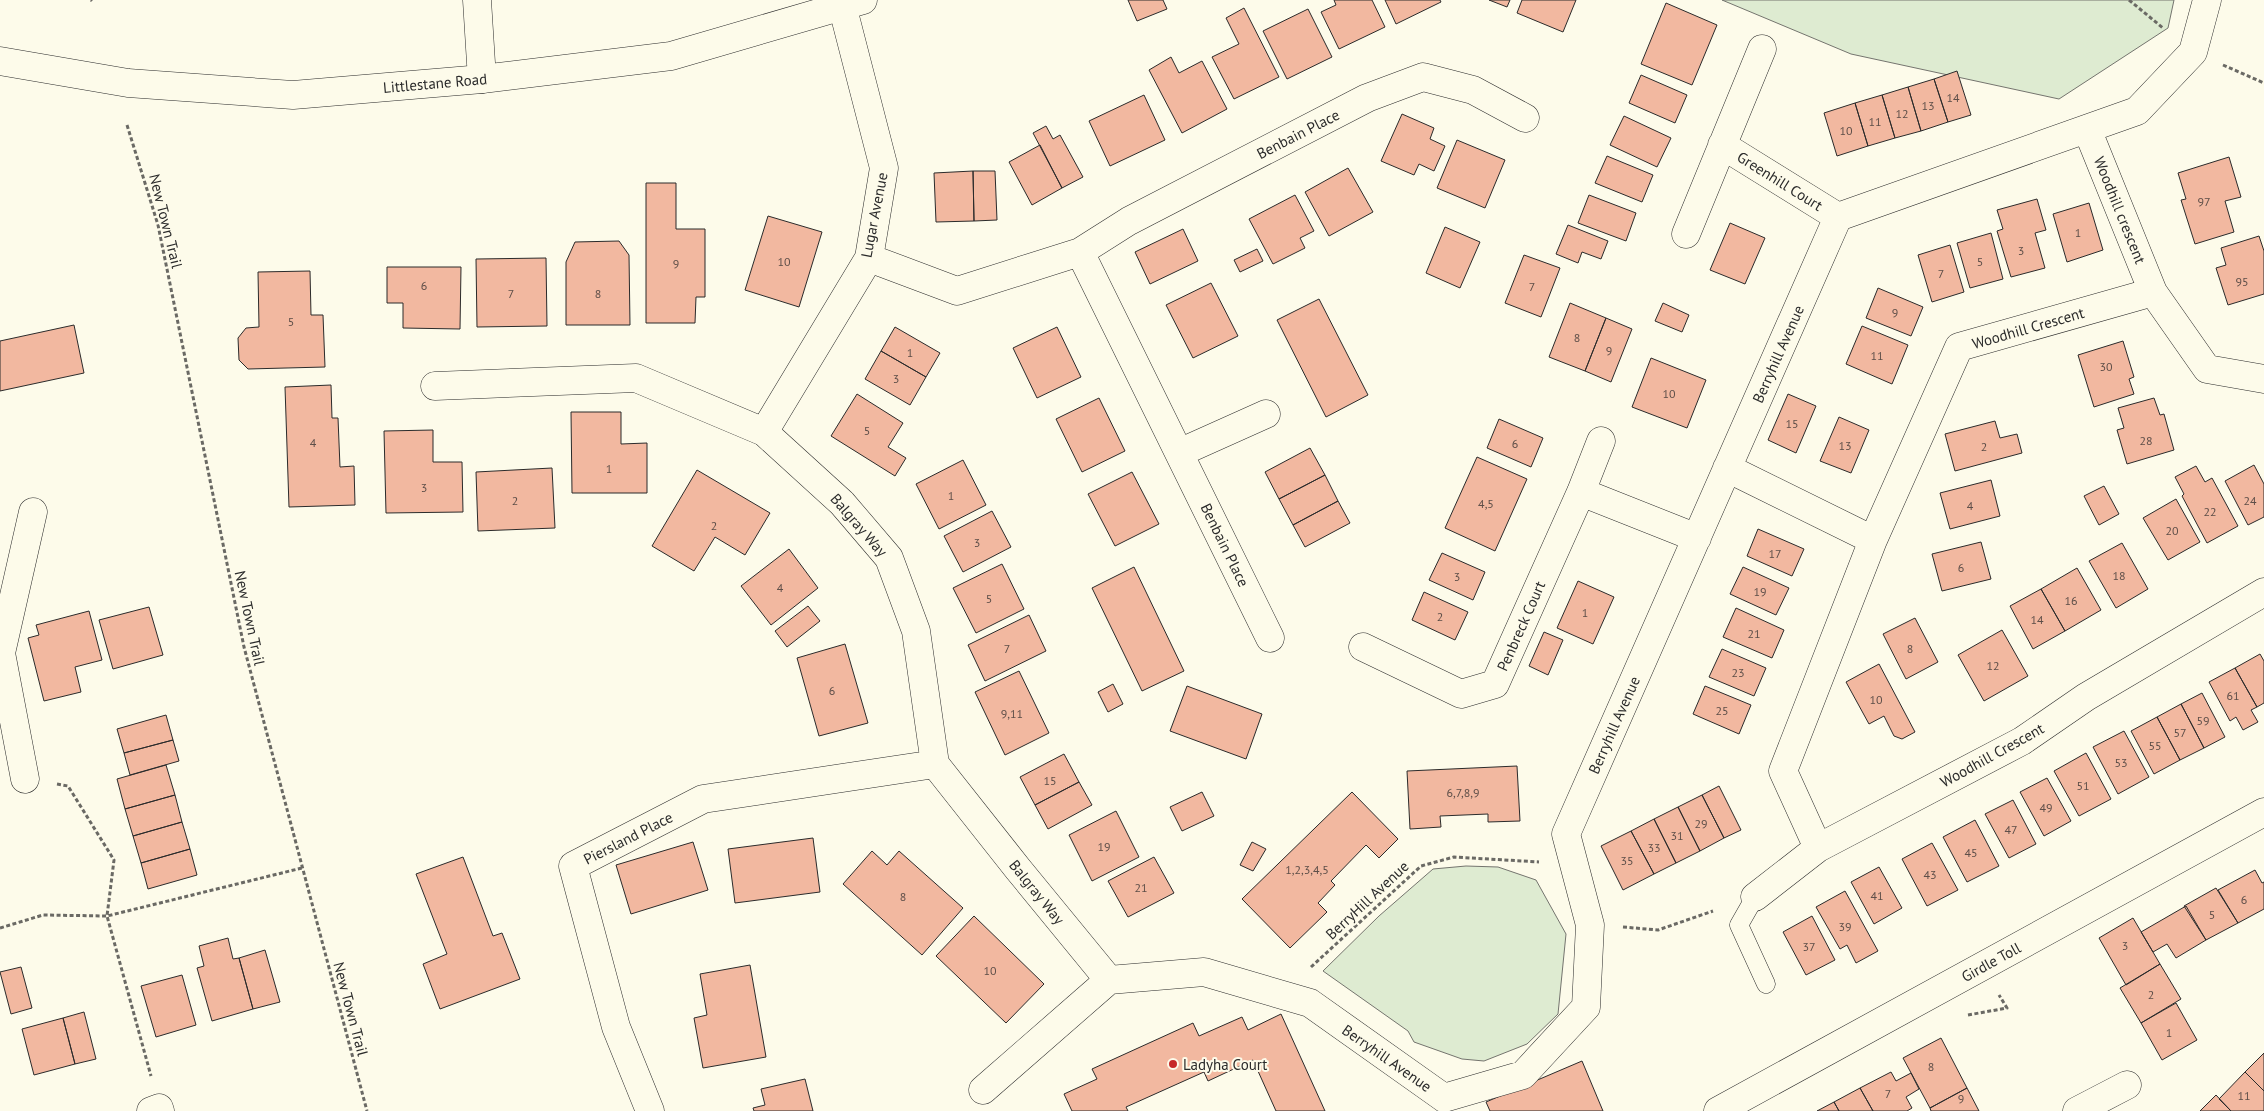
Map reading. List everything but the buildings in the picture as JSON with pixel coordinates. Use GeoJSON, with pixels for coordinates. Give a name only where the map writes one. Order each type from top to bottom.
{"type":"FeatureCollection","features":[{"type":"Feature","properties":{"kind":"street"},"geometry":{"type":"LineString","coordinates":[[477,0],[482,79]]}},
{"type":"Feature","properties":{"kind":"street"},"geometry":{"type":"LineString","coordinates":[[1838,217],[2138,111],[2193,52],[2208,0]]}},
{"type":"Feature","properties":{"kind":"street","name":"Littlestane Road"},"geometry":{"type":"LineString","coordinates":[[0,61],[128,83],[293,95],[482,79],[671,56],[852,3]]}},
{"type":"Feature","properties":{"kind":"street","name":"Lugar Avenue"},"geometry":{"type":"LineString","coordinates":[[764,432],[869,258],[884,168],[852,3]]}},
{"type":"Feature","properties":{"kind":"street","name":"Greenhill Court"},"geometry":{"type":"LineString","coordinates":[[1686,234],[1762,49]]}},
{"type":"Feature","properties":{"kind":"street","name":"Benbain Place"},"geometry":{"type":"LineString","coordinates":[[869,258],[957,291],[1080,252],[1129,221],[1358,103],[1423,77],[1472,90],[1525,118]]}},
{"type":"Feature","properties":{"kind":"street","name":"Woodhill crescent"},"geometry":{"type":"LineString","coordinates":[[2087,129],[2153,292]]}},
{"type":"Feature","properties":{"kind":"street","name":"Greenhill Court"},"geometry":{"type":"LineString","coordinates":[[1722,146],[1838,217]]}},
{"type":"Feature","properties":{"kind":"street","name":"Berryhill Avenue"},"geometry":{"type":"LineString","coordinates":[[1109,980],[1204,972],[1310,1003],[1444,1098],[1523,1075],[1586,1007],[1590,925],[1566,834],[1838,217]]}},
{"type":"Feature","properties":{"kind":"street","name":"Benbain Place"},"geometry":{"type":"LineString","coordinates":[[1080,252],[1270,638]]}},
{"type":"Feature","properties":{"kind":"street"},"geometry":{"type":"LineString","coordinates":[[2153,292],[2207,369],[2264,380]]}},
{"type":"Feature","properties":{"kind":"street","name":"Woodhill Crescent"},"geometry":{"type":"LineString","coordinates":[[1818,848],[1783,772],[1873,540],[1959,347],[2153,292]]}},
{"type":"Feature","properties":{"kind":"street","name":"Balgray Way"},"geometry":{"type":"LineString","coordinates":[[435,386],[636,378],[764,432],[842,503],[889,558],[916,631],[936,764],[1018,870],[1109,980]]}},
{"type":"Feature","properties":{"kind":"street"},"geometry":{"type":"LineString","coordinates":[[1179,453],[1266,414]]}},
{"type":"Feature","properties":{"kind":"street","name":"Penbreck Court"},"geometry":{"type":"LineString","coordinates":[[1363,647],[1461,694],[1495,684],[1602,441]]}},
{"type":"Feature","properties":{"kind":"street"},"geometry":{"type":"LineString","coordinates":[[1728,468],[1873,540]]}},
{"type":"Feature","properties":{"kind":"street"},"geometry":{"type":"LineString","coordinates":[[1581,492],[1697,538]]}},
{"type":"Feature","properties":{"kind":"street"},"geometry":{"type":"LineString","coordinates":[[25,779],[8,735],[1,653],[33,512]]}},
{"type":"Feature","properties":{"kind":"street","name":"Woodhill Crescent"},"geometry":{"type":"LineString","coordinates":[[1755,897],[1818,848],[2022,741],[2086,697],[2264,592]]}},
{"type":"Feature","properties":{"kind":"street","name":"Piersland Place"},"geometry":{"type":"LineString","coordinates":[[650,1111],[616,1027],[573,866],[703,799],[936,764]]}},
{"type":"Feature","properties":{"kind":"street","name":"Girdle Toll"},"geometry":{"type":"LineString","coordinates":[[1718,1111],[2264,812]]}},
{"type":"Feature","properties":{"kind":"street"},"geometry":{"type":"LineString","coordinates":[[983,1090],[1109,980]]}},
{"type":"Feature","properties":{"kind":"street"},"geometry":{"type":"LineString","coordinates":[[2077,1111],[2127,1085]]}},
{"type":"Feature","properties":{"kind":"lane"},"geometry":{"type":"LineString","coordinates":[[1755,897],[1738,925],[1766,984]]}},
{"type":"Feature","properties":{"kind":"path","name":"New Town Trail"},"geometry":{"type":"LineString","coordinates":[[127,125],[158,225],[244,647],[367,1111]]}},
{"type":"Feature","properties":{"kind":"path"},"geometry":{"type":"LineString","coordinates":[[25,779],[68,786],[114,860],[107,916],[157,1110]]}},
{"type":"Feature","properties":{"kind":"path","name":"BerryHill Avenue"},"geometry":{"type":"LineString","coordinates":[[1281,995],[1422,866],[1454,857],[1517,859],[1574,866]]}},
{"type":"Feature","properties":{"kind":"path"},"geometry":{"type":"LineString","coordinates":[[0,928],[43,915],[107,916],[302,868]]}},
{"type":"Feature","properties":{"kind":"path"},"geometry":{"type":"LineString","coordinates":[[1590,925],[1658,930],[1755,897]]}},
{"type":"Feature","properties":{"kind":"path"},"geometry":{"type":"LineString","coordinates":[[1959,1016],[2007,1008]]}},
{"type":"Feature","properties":{"kind":"green space"},"geometry":{"type":"Polygon","coordinates":[[[1722,0],[2174,0],[2168,28],[2059,99],[1851,54],[1722,0]]]}},
{"type":"Feature","properties":{"kind":"green space"},"geometry":{"type":"Polygon","coordinates":[[[1466,866],[1498,867],[1536,880],[1566,934],[1558,1014],[1527,1044],[1484,1061],[1462,1059],[1414,1042],[1408,1031],[1323,971],[1379,916],[1433,869],[1466,866]]]}},
{"type":"Feature","properties":{"kind":"place","name":"Ladyha Court"},"geometry":{"type":"Point","coordinates":[1173,1064]}}]}
